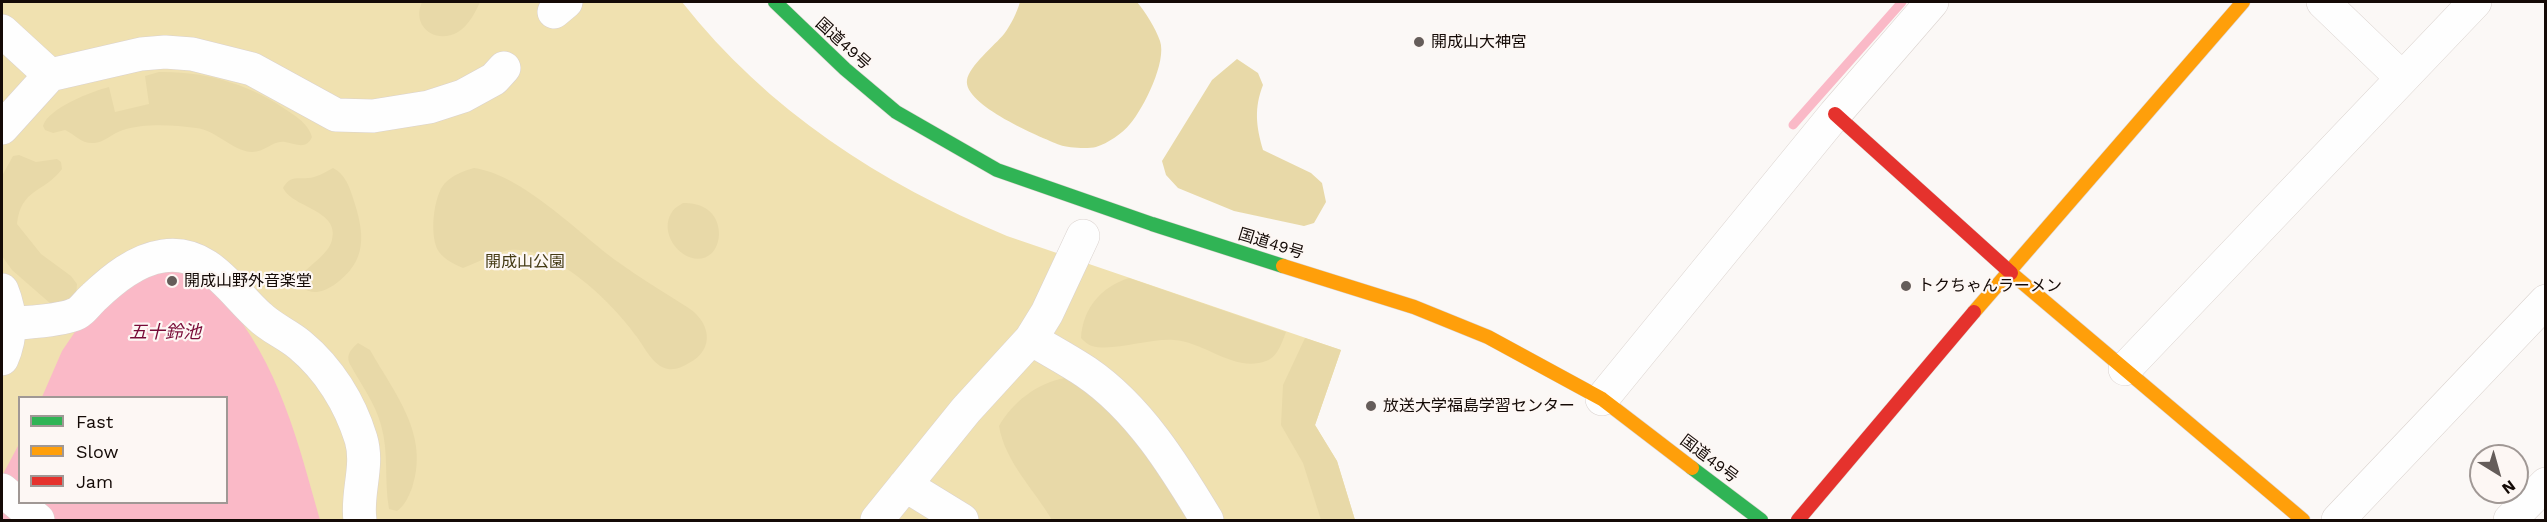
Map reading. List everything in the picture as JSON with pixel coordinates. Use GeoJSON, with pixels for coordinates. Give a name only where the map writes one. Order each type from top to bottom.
{"type":"FeatureCollection","features":[{"type":"Feature","properties":{"kind":"main road","name":"国道49号"},"geometry":{"type":"LineString","coordinates":[[775,2],[845,69],[896,112],[997,170],[1152,224],[1414,307],[1488,337],[1602,399],[1761,520]]}},
{"type":"Feature","properties":{"kind":"main road"},"geometry":{"type":"LineString","coordinates":[[1798,520],[2243,2]]}},
{"type":"Feature","properties":{"kind":"main road"},"geometry":{"type":"LineString","coordinates":[[1835,114],[2010,271],[2303,520]]}},
{"type":"Feature","properties":{"kind":"street"},"geometry":{"type":"LineString","coordinates":[[1602,399],[1835,114],[1932,2]]}},
{"type":"Feature","properties":{"kind":"street"},"geometry":{"type":"LineString","coordinates":[[2323,2],[2401,77]]}},
{"type":"Feature","properties":{"kind":"street"},"geometry":{"type":"LineString","coordinates":[[2125,369],[2475,2]]}},
{"type":"Feature","properties":{"kind":"street"},"geometry":{"type":"LineString","coordinates":[[2,31],[50,75]]}},
{"type":"Feature","properties":{"kind":"street"},"geometry":{"type":"LineString","coordinates":[[2,129],[50,75],[141,54],[165,52],[192,54],[252,69],[336,115],[373,116],[429,107],[463,96],[494,80],[504,68]]}},
{"type":"Feature","properties":{"kind":"street"},"geometry":{"type":"LineString","coordinates":[[877,520],[966,410],[1031,339],[1047,313],[1083,236]]}},
{"type":"Feature","properties":{"kind":"street"},"geometry":{"type":"LineString","coordinates":[[10,324],[75,315],[110,282],[132,267],[164,255],[190,258],[214,270],[258,316],[307,351],[340,392],[350,410],[362,442],[364,463],[360,520]]}},
{"type":"Feature","properties":{"kind":"street"},"geometry":{"type":"LineString","coordinates":[[2,290],[8,305],[10,324],[2,359]]}},
{"type":"Feature","properties":{"kind":"street"},"geometry":{"type":"LineString","coordinates":[[2338,520],[2546,301]]}},
{"type":"Feature","properties":{"kind":"street"},"geometry":{"type":"LineString","coordinates":[[1031,339],[1086,372],[1116,397],[1150,434],[1207,520]]}},
{"type":"Feature","properties":{"kind":"street"},"geometry":{"type":"LineString","coordinates":[[2510,520],[2546,484]]}},
{"type":"Feature","properties":{"kind":"street"},"geometry":{"type":"LineString","coordinates":[[905,485],[962,520]]}},
{"type":"Feature","properties":{"kind":"street"},"geometry":{"type":"LineString","coordinates":[[2,490],[18,503]]}},
{"type":"Feature","properties":{"kind":"street"},"geometry":{"type":"LineString","coordinates":[[19,504],[38,520]]}},
{"type":"Feature","properties":{"kind":"green space","name":"開成山公園"},"geometry":{"type":"Polygon","coordinates":[[[2,2],[682,2],[715,41],[789,110],[829,140],[915,192],[1007,236],[1341,350],[1315,425],[1337,461],[1355,520],[2,520],[2,2]]]}},
{"type":"Feature","properties":{"kind":"shaded area"},"geometry":{"type":"Polygon","coordinates":[[[422,2],[480,2],[462,29],[441,36],[427,31],[422,25],[419,11],[422,2]]]}},
{"type":"Feature","properties":{"kind":"shaded area"},"geometry":{"type":"Polygon","coordinates":[[[1020,2],[1137,2],[1140,6],[1153,25],[1160,41],[1160,60],[1153,84],[1142,107],[1119,135],[1096,147],[1078,148],[1060,145],[1004,119],[977,100],[969,90],[967,80],[972,68],[1007,30],[1020,2]]]}},
{"type":"Feature","properties":{"kind":"shaded area"},"geometry":{"type":"Polygon","coordinates":[[[1237,59],[1258,73],[1263,85],[1258,101],[1257,117],[1263,150],[1311,173],[1322,183],[1326,202],[1314,223],[1304,226],[1234,211],[1178,188],[1166,175],[1162,161],[1212,80],[1237,59]]]}},
{"type":"Feature","properties":{"kind":"shaded area"},"geometry":{"type":"Polygon","coordinates":[[[159,72],[194,74],[245,87],[276,103],[298,118],[312,137],[304,145],[281,142],[260,151],[251,152],[237,148],[210,132],[196,128],[169,125],[141,126],[123,130],[101,141],[89,143],[65,130],[53,133],[45,130],[43,126],[53,113],[62,107],[82,96],[109,87],[115,112],[149,104],[145,76],[159,72]]]}},
{"type":"Feature","properties":{"kind":"shaded area"},"geometry":{"type":"Polygon","coordinates":[[[19,155],[36,162],[57,159],[61,162],[62,169],[55,177],[28,197],[23,204],[17,224],[41,254],[71,276],[77,284],[76,298],[51,304],[12,270],[2,256],[2,176],[13,156],[19,155]]]}},
{"type":"Feature","properties":{"kind":"shaded area"},"geometry":{"type":"Polygon","coordinates":[[[333,168],[344,177],[348,185],[360,223],[361,246],[353,266],[345,276],[329,288],[313,292],[300,287],[298,280],[330,246],[333,230],[323,216],[288,195],[283,188],[293,179],[314,177],[333,168]]]}},
{"type":"Feature","properties":{"kind":"shaded area"},"geometry":{"type":"Polygon","coordinates":[[[474,168],[493,173],[531,193],[618,262],[695,313],[705,327],[707,335],[706,343],[698,357],[676,369],[668,369],[658,364],[626,323],[598,293],[563,266],[545,257],[527,251],[510,250],[463,268],[444,257],[436,246],[433,227],[438,197],[448,180],[474,168]]]}},
{"type":"Feature","properties":{"kind":"shaded area"},"geometry":{"type":"Polygon","coordinates":[[[683,203],[703,207],[717,222],[719,235],[716,248],[704,258],[694,259],[686,255],[678,249],[668,232],[668,222],[673,211],[683,203]]]}},
{"type":"Feature","properties":{"kind":"shaded area"},"geometry":{"type":"Polygon","coordinates":[[[1129,278],[1286,332],[1274,356],[1254,364],[1231,360],[1186,342],[1174,340],[1110,347],[1089,345],[1081,338],[1085,317],[1090,308],[1102,293],[1129,278]]]}},
{"type":"Feature","properties":{"kind":"shaded area"},"geometry":{"type":"Polygon","coordinates":[[[1305,338],[1341,350],[1315,425],[1337,461],[1355,520],[1321,520],[1303,463],[1281,425],[1283,385],[1305,338]]]}},
{"type":"Feature","properties":{"kind":"shaded area"},"geometry":{"type":"Polygon","coordinates":[[[358,343],[370,350],[399,399],[413,433],[417,450],[412,488],[404,504],[397,511],[389,509],[385,446],[378,417],[348,359],[358,343]]]}},
{"type":"Feature","properties":{"kind":"shaded area"},"geometry":{"type":"Polygon","coordinates":[[[1065,378],[1084,388],[1102,402],[1119,420],[1152,461],[1191,520],[1052,520],[1007,452],[999,426],[1011,409],[1027,395],[1045,384],[1065,378]]]}},
{"type":"Feature","properties":{"kind":"water","name":"五十鈴池"},"geometry":{"type":"Polygon","coordinates":[[[190,270],[224,300],[243,324],[273,377],[284,404],[320,520],[2,520],[2,476],[18,446],[18,504],[228,504],[228,396],[42,396],[62,351],[81,323],[144,271],[190,270]]]}},
{"type":"Feature","properties":{"kind":"waterway"},"geometry":{"type":"LineString","coordinates":[[1793,125],[1902,2]]}},
{"type":"Feature","properties":{"kind":"traffic: fast"},"geometry":{"type":"LineString","coordinates":[[775,2],[845,69],[896,112],[997,170],[1152,224],[1283,266]]}},
{"type":"Feature","properties":{"kind":"traffic: fast"},"geometry":{"type":"LineString","coordinates":[[1692,468],[1761,520]]}},
{"type":"Feature","properties":{"kind":"traffic: slow"},"geometry":{"type":"LineString","coordinates":[[1974,312],[2243,2]]}},
{"type":"Feature","properties":{"kind":"traffic: slow"},"geometry":{"type":"LineString","coordinates":[[1283,266],[1414,307],[1488,337],[1602,399],[1692,468]]}},
{"type":"Feature","properties":{"kind":"traffic: slow"},"geometry":{"type":"LineString","coordinates":[[2011,273],[2303,520]]}},
{"type":"Feature","properties":{"kind":"traffic: jam"},"geometry":{"type":"LineString","coordinates":[[1835,114],[2011,273]]}},
{"type":"Feature","properties":{"kind":"traffic: jam"},"geometry":{"type":"LineString","coordinates":[[1798,520],[1974,312]]}},
{"type":"Feature","properties":{"kind":"place","name":"開成山大神宮"},"geometry":{"type":"Point","coordinates":[1419,42]}},
{"type":"Feature","properties":{"kind":"place","name":"開成山野外音楽堂"},"geometry":{"type":"Point","coordinates":[172,281]}},
{"type":"Feature","properties":{"kind":"place","name":"トクちゃんラーメン"},"geometry":{"type":"Point","coordinates":[1906,286]}},
{"type":"Feature","properties":{"kind":"place","name":"放送大学福島学習センター"},"geometry":{"type":"Point","coordinates":[1371,406]}}]}
